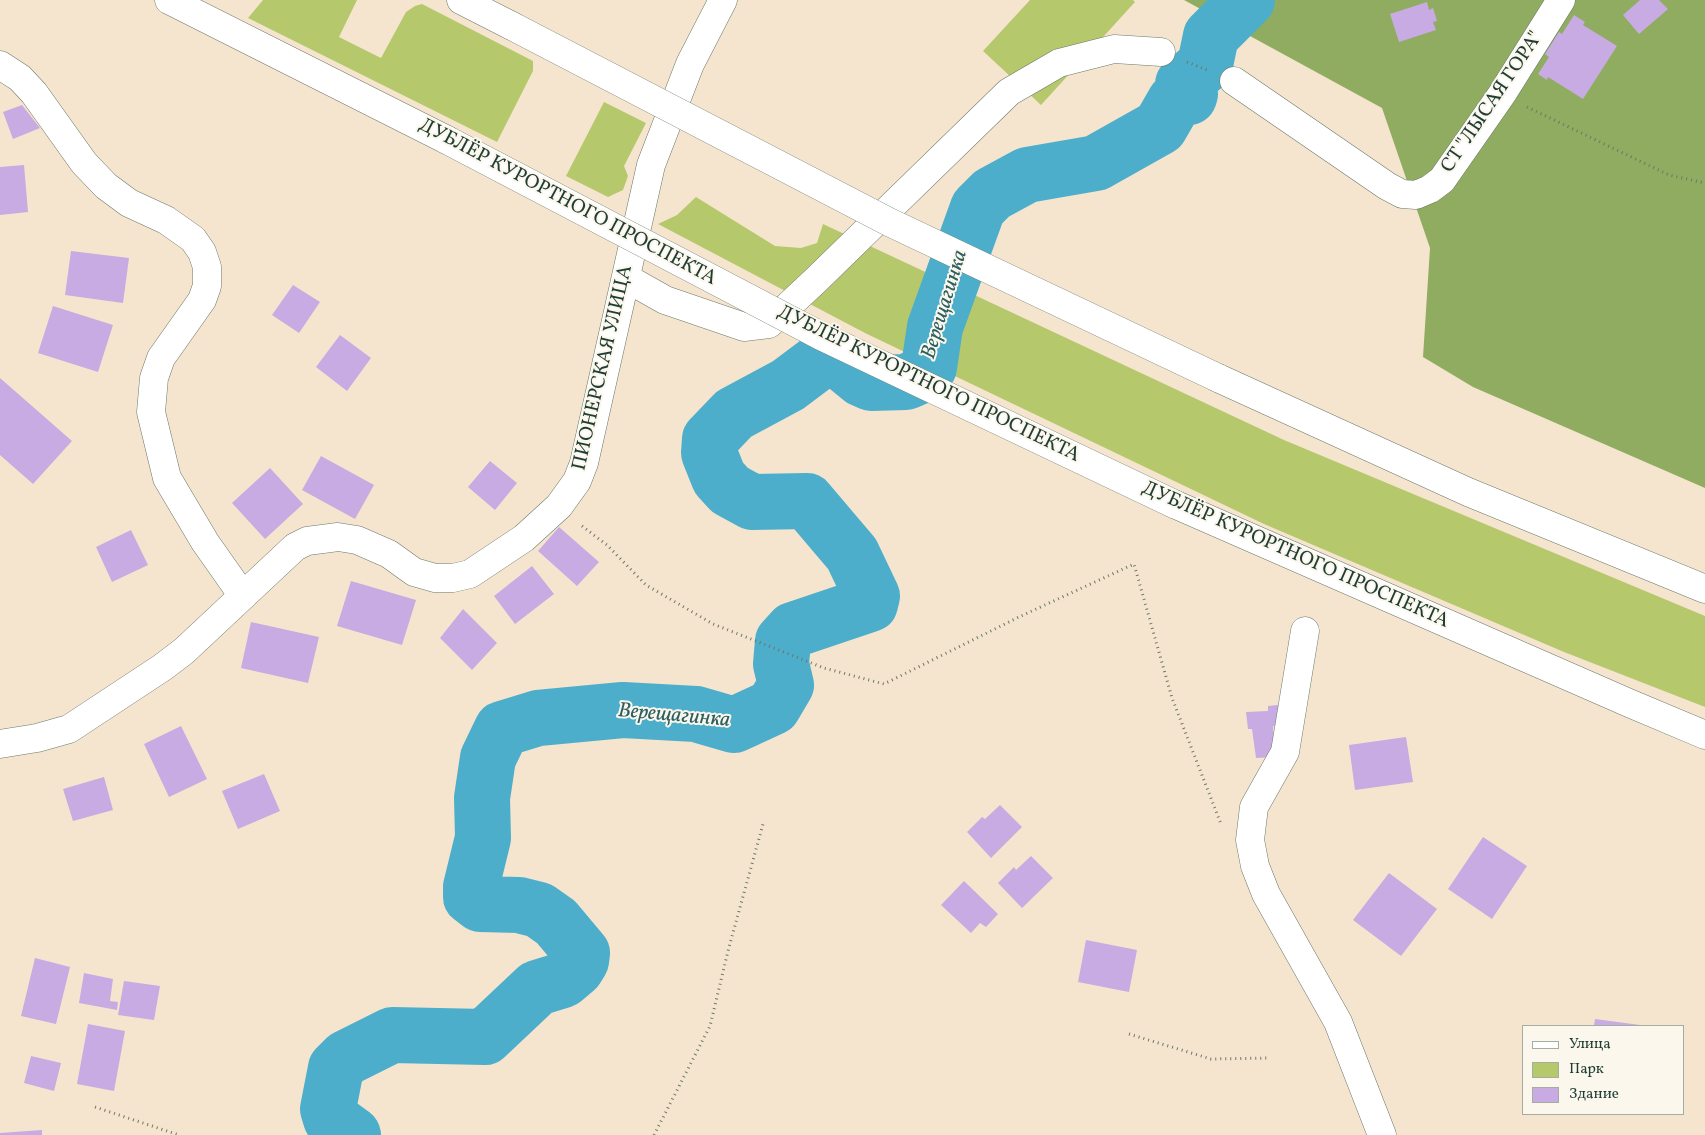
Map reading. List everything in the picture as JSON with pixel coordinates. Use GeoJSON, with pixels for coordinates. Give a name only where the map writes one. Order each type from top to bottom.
{"type":"FeatureCollection","features":[{"type":"Feature","properties":{"kind":"street","name":"ДУБЛЁР КУРОРТНОГО ПРОСПЕКТА"},"geometry":{"type":"LineString","coordinates":[[168,0],[447,140],[821,336],[1174,504],[1705,735]]}},
{"type":"Feature","properties":{"kind":"street"},"geometry":{"type":"LineString","coordinates":[[462,0],[889,222],[1218,378],[1468,492],[1705,589]]}},
{"type":"Feature","properties":{"kind":"street","name":"ПИОНЕРСКАЯ УЛИЦА"},"geometry":{"type":"LineString","coordinates":[[0,744],[70,730],[184,651],[295,546],[319,538],[338,537],[357,540],[389,554],[414,572],[435,578],[453,578],[470,574],[524,538],[559,506],[577,481],[584,463],[651,165],[690,64],[723,0]]}},
{"type":"Feature","properties":{"kind":"street","name":"СТ \"ЛЫСАЯ ГОРА\""},"geometry":{"type":"LineString","coordinates":[[1234,81],[1387,186],[1402,194],[1416,195],[1430,189],[1442,180],[1502,94],[1561,0]]}},
{"type":"Feature","properties":{"kind":"street"},"geometry":{"type":"LineString","coordinates":[[626,278],[664,300],[744,327],[768,324],[816,280],[1009,92],[1059,63],[1114,49],[1161,52]]}},
{"type":"Feature","properties":{"kind":"street"},"geometry":{"type":"LineString","coordinates":[[0,65],[20,78],[34,93],[84,163],[106,186],[129,203],[166,220],[193,239],[202,252],[207,268],[207,286],[202,300],[161,358],[154,378],[151,412],[167,478],[206,542],[243,596]]}},
{"type":"Feature","properties":{"kind":"street"},"geometry":{"type":"LineString","coordinates":[[1305,631],[1285,752],[1254,807],[1250,840],[1255,866],[1266,894],[1338,1022],[1382,1135]]}},
{"type":"Feature","properties":{"kind":"path"},"geometry":{"type":"LineString","coordinates":[[1161,52],[1234,81]]}},
{"type":"Feature","properties":{"kind":"path"},"geometry":{"type":"LineString","coordinates":[[1502,94],[1669,175],[1705,183]]}},
{"type":"Feature","properties":{"kind":"path"},"geometry":{"type":"LineString","coordinates":[[559,506],[607,545],[646,585],[713,624],[824,668],[884,684],[1021,616],[1134,564],[1172,698],[1223,830]]}},
{"type":"Feature","properties":{"kind":"path"},"geometry":{"type":"LineString","coordinates":[[654,1135],[710,1026],[728,951],[763,824]]}},
{"type":"Feature","properties":{"kind":"path"},"geometry":{"type":"LineString","coordinates":[[1129,1034],[1212,1059],[1268,1058]]}},
{"type":"Feature","properties":{"kind":"path"},"geometry":{"type":"LineString","coordinates":[[95,1107],[179,1135]]}},
{"type":"Feature","properties":{"kind":"green space"},"geometry":{"type":"Polygon","coordinates":[[[263,0],[357,0],[339,37],[381,58],[406,12],[422,4],[533,61],[533,71],[497,142],[248,18],[263,0]]]}},
{"type":"Feature","properties":{"kind":"green space"},"geometry":{"type":"Polygon","coordinates":[[[1030,0],[1133,0],[1135,2],[1041,105],[983,51],[1030,0]]]}},
{"type":"Feature","properties":{"kind":"green space"},"geometry":{"type":"Polygon","coordinates":[[[1184,0],[1705,0],[1705,488],[1473,387],[1423,357],[1430,248],[1382,108],[1184,0]]]}},
{"type":"Feature","properties":{"kind":"green space"},"geometry":{"type":"Polygon","coordinates":[[[604,102],[646,123],[624,166],[628,176],[623,190],[608,197],[566,176],[604,102]]]}},
{"type":"Feature","properties":{"kind":"green space"},"geometry":{"type":"Polygon","coordinates":[[[696,197],[775,246],[801,248],[817,243],[823,224],[1284,440],[1705,616],[1705,707],[1564,652],[1264,524],[865,333],[658,224],[677,215],[696,197]]]}},
{"type":"Feature","properties":{"kind":"building"},"geometry":{"type":"Polygon","coordinates":[[[1640,0],[1659,0],[1668,9],[1639,34],[1623,15],[1640,0]]]}},
{"type":"Feature","properties":{"kind":"building"},"geometry":{"type":"Polygon","coordinates":[[[1427,2],[1429,10],[1433,8],[1437,21],[1433,22],[1436,30],[1399,42],[1390,14],[1427,2]]]}},
{"type":"Feature","properties":{"kind":"building"},"geometry":{"type":"Polygon","coordinates":[[[1574,15],[1585,22],[1583,25],[1617,46],[1583,99],[1548,77],[1547,80],[1538,74],[1549,57],[1545,54],[1559,32],[1562,34],[1574,15]]]}},
{"type":"Feature","properties":{"kind":"building"},"geometry":{"type":"Polygon","coordinates":[[[22,105],[40,128],[13,139],[3,112],[22,105]]]}},
{"type":"Feature","properties":{"kind":"building"},"geometry":{"type":"Polygon","coordinates":[[[24,165],[28,212],[0,215],[0,167],[24,165]]]}},
{"type":"Feature","properties":{"kind":"building"},"geometry":{"type":"Polygon","coordinates":[[[71,251],[129,258],[123,303],[65,295],[71,251]]]}},
{"type":"Feature","properties":{"kind":"building"},"geometry":{"type":"Polygon","coordinates":[[[293,285],[320,302],[299,333],[272,315],[293,285]]]}},
{"type":"Feature","properties":{"kind":"building"},"geometry":{"type":"Polygon","coordinates":[[[53,306],[113,325],[98,372],[38,353],[53,306]]]}},
{"type":"Feature","properties":{"kind":"building"},"geometry":{"type":"Polygon","coordinates":[[[340,335],[371,358],[347,391],[316,367],[340,335]]]}},
{"type":"Feature","properties":{"kind":"building"},"geometry":{"type":"Polygon","coordinates":[[[0,378],[72,441],[33,484],[0,455],[0,378]]]}},
{"type":"Feature","properties":{"kind":"building"},"geometry":{"type":"Polygon","coordinates":[[[321,456],[374,485],[355,519],[302,490],[321,456]]]}},
{"type":"Feature","properties":{"kind":"building"},"geometry":{"type":"Polygon","coordinates":[[[490,461],[517,483],[495,510],[468,487],[490,461]]]}},
{"type":"Feature","properties":{"kind":"building"},"geometry":{"type":"Polygon","coordinates":[[[270,468],[303,504],[265,539],[232,503],[270,468]]]}},
{"type":"Feature","properties":{"kind":"building"},"geometry":{"type":"Polygon","coordinates":[[[559,527],[599,562],[577,586],[538,551],[559,527]]]}},
{"type":"Feature","properties":{"kind":"building"},"geometry":{"type":"Polygon","coordinates":[[[131,530],[148,565],[112,582],[96,547],[131,530]]]}},
{"type":"Feature","properties":{"kind":"building"},"geometry":{"type":"Polygon","coordinates":[[[532,566],[554,594],[515,624],[494,596],[532,566]]]}},
{"type":"Feature","properties":{"kind":"building"},"geometry":{"type":"Polygon","coordinates":[[[351,581],[416,600],[402,645],[337,626],[351,581]]]}},
{"type":"Feature","properties":{"kind":"building"},"geometry":{"type":"Polygon","coordinates":[[[463,609],[497,643],[472,670],[440,638],[463,609]]]}},
{"type":"Feature","properties":{"kind":"building"},"geometry":{"type":"Polygon","coordinates":[[[251,622],[319,637],[308,683],[241,668],[251,622]]]}},
{"type":"Feature","properties":{"kind":"building"},"geometry":{"type":"Polygon","coordinates":[[[1278,705],[1279,726],[1273,726],[1275,757],[1256,758],[1252,729],[1248,729],[1246,712],[1268,711],[1268,706],[1278,705]]]}},
{"type":"Feature","properties":{"kind":"building"},"geometry":{"type":"Polygon","coordinates":[[[181,726],[207,779],[169,797],[144,744],[181,726]]]}},
{"type":"Feature","properties":{"kind":"building"},"geometry":{"type":"Polygon","coordinates":[[[1406,737],[1413,782],[1355,790],[1349,745],[1406,737]]]}},
{"type":"Feature","properties":{"kind":"building"},"geometry":{"type":"Polygon","coordinates":[[[264,774],[280,811],[238,829],[222,791],[264,774]]]}},
{"type":"Feature","properties":{"kind":"building"},"geometry":{"type":"Polygon","coordinates":[[[104,777],[113,810],[73,821],[63,789],[104,777]]]}},
{"type":"Feature","properties":{"kind":"building"},"geometry":{"type":"Polygon","coordinates":[[[1000,805],[1022,827],[991,858],[967,832],[982,817],[985,819],[1000,805]]]}},
{"type":"Feature","properties":{"kind":"building"},"geometry":{"type":"Polygon","coordinates":[[[1483,837],[1527,866],[1492,919],[1448,889],[1483,837]]]}},
{"type":"Feature","properties":{"kind":"building"},"geometry":{"type":"Polygon","coordinates":[[[1031,856],[1053,878],[1022,908],[998,883],[1014,867],[1016,870],[1031,856]]]}},
{"type":"Feature","properties":{"kind":"building"},"geometry":{"type":"Polygon","coordinates":[[[1389,873],[1437,909],[1401,956],[1353,920],[1389,873]]]}},
{"type":"Feature","properties":{"kind":"building"},"geometry":{"type":"Polygon","coordinates":[[[964,881],[998,914],[986,927],[980,923],[971,933],[941,905],[964,881]]]}},
{"type":"Feature","properties":{"kind":"building"},"geometry":{"type":"Polygon","coordinates":[[[1086,940],[1137,950],[1129,992],[1078,982],[1086,940]]]}},
{"type":"Feature","properties":{"kind":"building"},"geometry":{"type":"Polygon","coordinates":[[[35,958],[70,967],[56,1024],[21,1016],[35,958]]]}},
{"type":"Feature","properties":{"kind":"building"},"geometry":{"type":"Polygon","coordinates":[[[84,973],[113,979],[110,1001],[118,1002],[117,1010],[79,1003],[84,973]]]}},
{"type":"Feature","properties":{"kind":"building"},"geometry":{"type":"Polygon","coordinates":[[[124,981],[160,986],[154,1020],[118,1015],[124,981]]]}},
{"type":"Feature","properties":{"kind":"building"},"geometry":{"type":"Polygon","coordinates":[[[1595,1019],[1640,1025],[1594,1025],[1595,1019]]]}},
{"type":"Feature","properties":{"kind":"building"},"geometry":{"type":"Polygon","coordinates":[[[88,1024],[125,1031],[114,1091],[77,1084],[88,1024]]]}},
{"type":"Feature","properties":{"kind":"building"},"geometry":{"type":"Polygon","coordinates":[[[31,1056],[61,1063],[54,1091],[24,1083],[31,1056]]]}},
{"type":"Feature","properties":{"kind":"building"},"geometry":{"type":"Polygon","coordinates":[[[42,1130],[42,1135],[0,1135],[0,1133],[42,1130]]]}},
{"type":"Feature","properties":{"kind":"waterway","name":"Верещагинка"},"geometry":{"type":"LineString","coordinates":[[353,1135],[331,1119],[328,1109],[336,1068],[346,1058],[392,1035],[485,1037],[537,988],[563,980],[576,969],[581,961],[582,953],[556,922],[539,910],[519,905],[480,904],[471,897],[471,887],[483,838],[482,798],[488,758],[502,729],[538,718],[623,710],[696,714],[734,725],[773,707],[786,685],[781,664],[783,641],[793,630],[870,604],[872,596],[852,554],[807,501],[752,502],[730,490],[719,478],[709,453],[710,439],[734,414],[788,385],[824,358],[840,361],[862,379],[871,383],[906,382],[920,376],[929,367],[935,327],[978,208],[992,194],[1027,175],[1096,163],[1160,127],[1175,101],[1180,97],[1189,97],[1190,94],[1184,90],[1183,84],[1205,65],[1211,36],[1247,0]]}}]}
